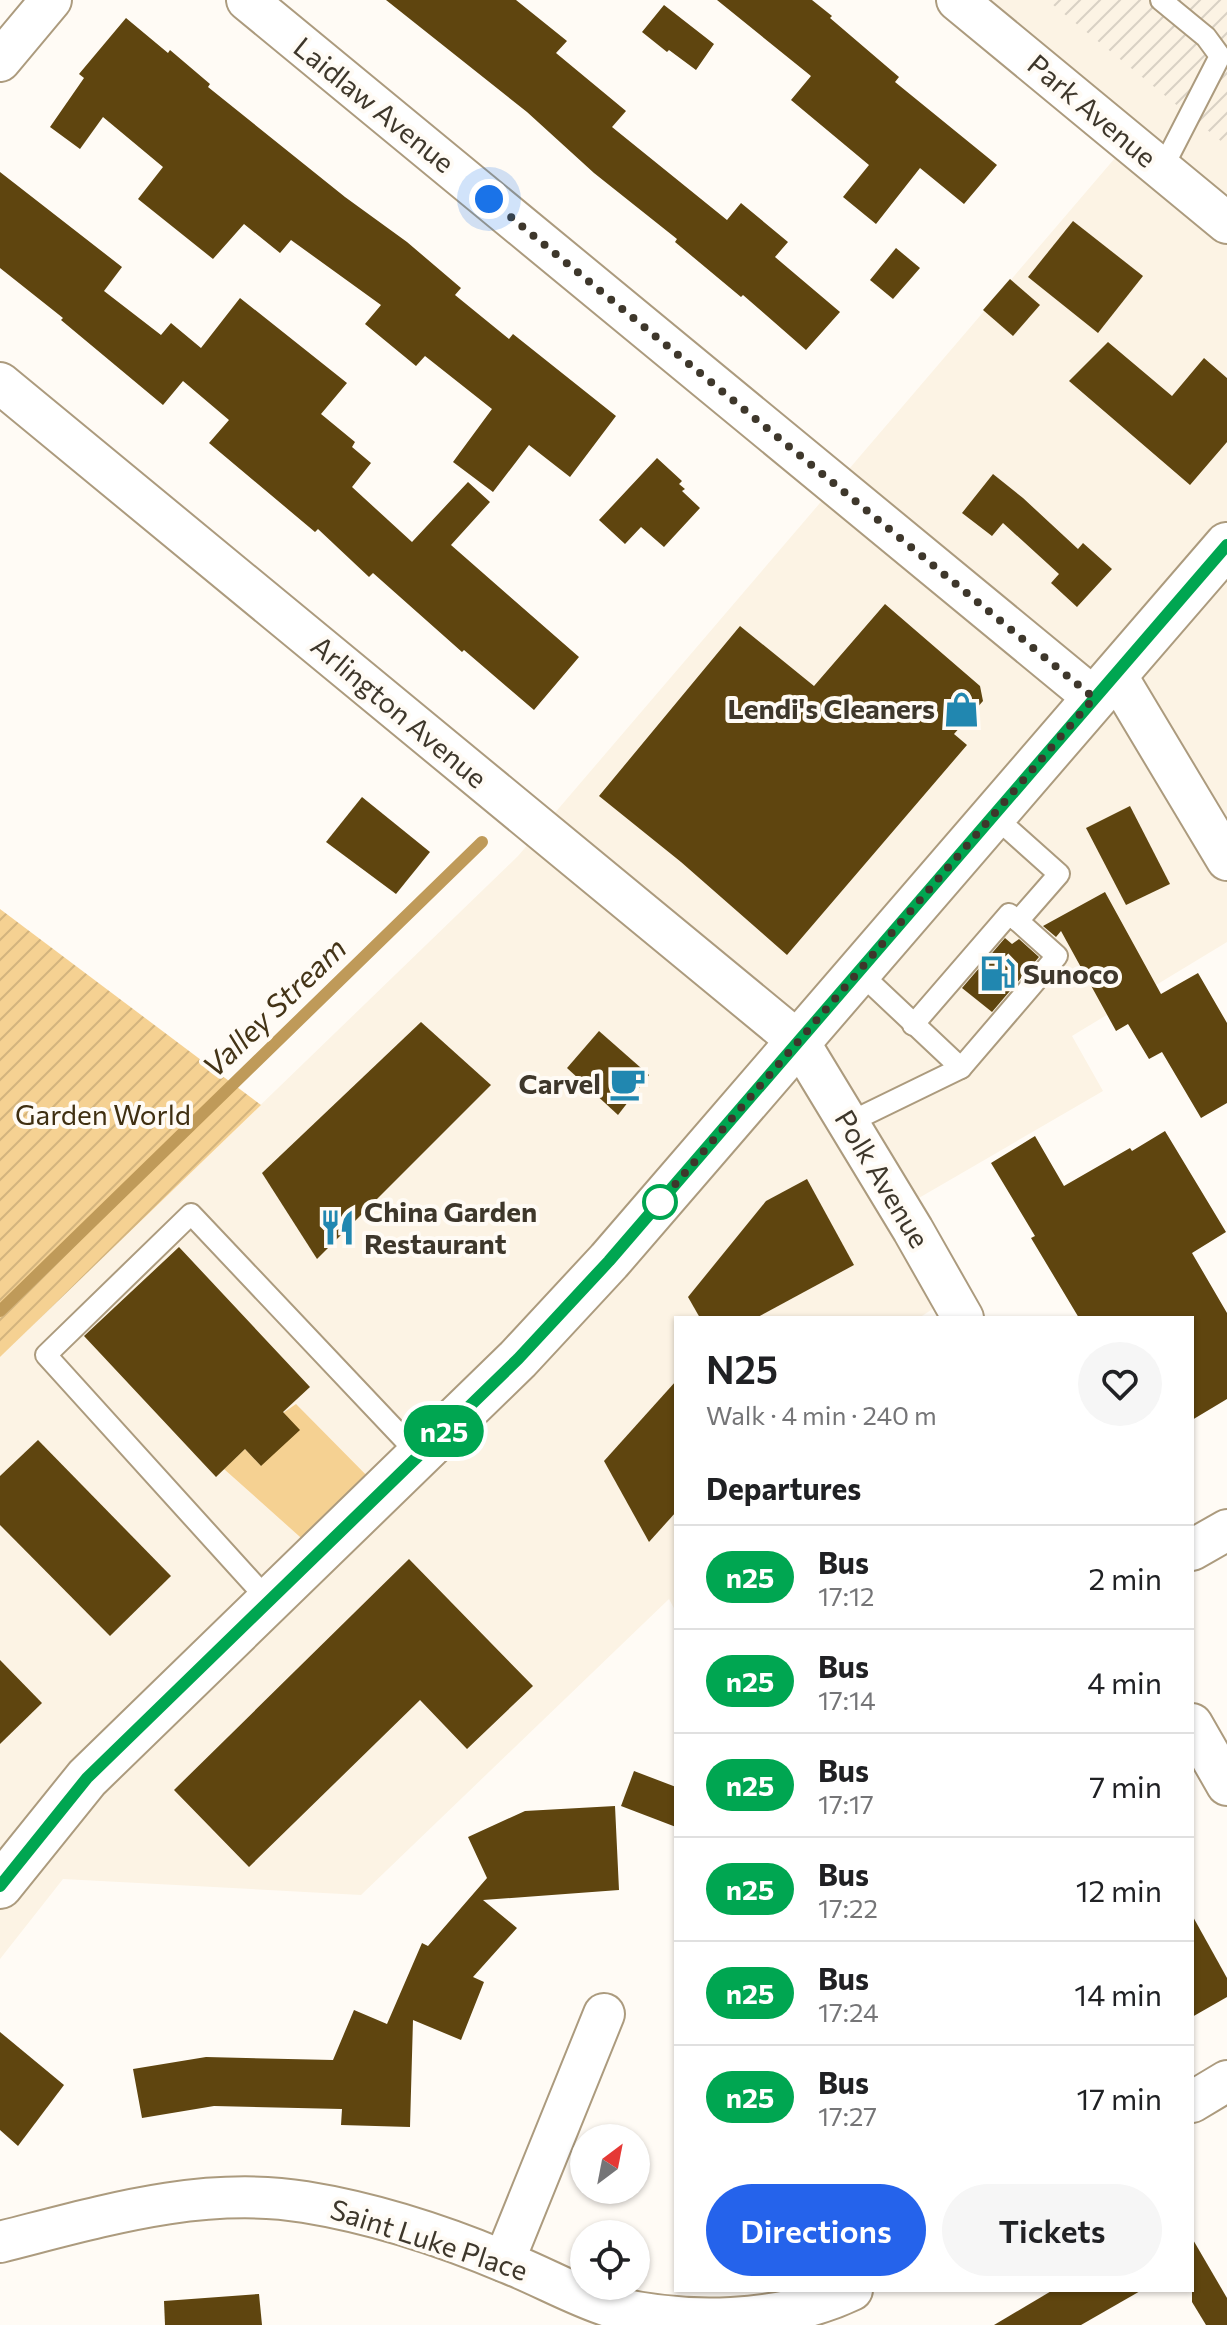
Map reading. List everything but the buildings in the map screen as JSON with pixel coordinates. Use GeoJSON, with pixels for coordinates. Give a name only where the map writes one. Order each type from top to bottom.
{"type":"FeatureCollection","features":[{"type":"Feature","properties":{"kind":"main road"},"geometry":{"type":"LineString","coordinates":[[0,1886],[87,1778],[518,1359],[609,1261],[1227,545]]}},
{"type":"Feature","properties":{"kind":"street"},"geometry":{"type":"LineString","coordinates":[[0,61],[51,0]]}},
{"type":"Feature","properties":{"kind":"street","name":"Laidlaw Avenue"},"geometry":{"type":"LineString","coordinates":[[247,0],[1104,685],[1227,860]]}},
{"type":"Feature","properties":{"kind":"street","name":"Park Avenue"},"geometry":{"type":"LineString","coordinates":[[957,0],[1227,223]]}},
{"type":"Feature","properties":{"kind":"street","name":"Arlington Avenue"},"geometry":{"type":"LineString","coordinates":[[0,383],[799,1042]]}},
{"type":"Feature","properties":{"kind":"street","name":"Polk Avenue"},"geometry":{"type":"LineString","coordinates":[[799,1042],[962,1316]]}},
{"type":"Feature","properties":{"kind":"street"},"geometry":{"type":"LineString","coordinates":[[1194,1549],[1227,1530]]}},
{"type":"Feature","properties":{"kind":"street"},"geometry":{"type":"LineString","coordinates":[[1194,1727],[1227,1785]]}},
{"type":"Feature","properties":{"kind":"street"},"geometry":{"type":"LineString","coordinates":[[504,2261],[604,2014]]}},
{"type":"Feature","properties":{"kind":"street"},"geometry":{"type":"LineString","coordinates":[[1194,2101],[1227,2081]]}},
{"type":"Feature","properties":{"kind":"street","name":"Saint Luke Place"},"geometry":{"type":"LineString","coordinates":[[0,2242],[124,2211],[179,2202],[262,2197],[338,2208],[420,2231],[504,2261],[607,2305],[640,2312],[706,2320],[764,2316],[848,2292]]}},
{"type":"Feature","properties":{"kind":"lane"},"geometry":{"type":"LineString","coordinates":[[1161,0],[1206,37],[1220,56],[1162,169]]}},
{"type":"Feature","properties":{"kind":"lane"},"geometry":{"type":"LineString","coordinates":[[993,815],[1059,874],[1018,921]]}},
{"type":"Feature","properties":{"kind":"lane"},"geometry":{"type":"LineString","coordinates":[[848,1123],[961,1068],[1057,956],[1009,914],[913,1025]]}},
{"type":"Feature","properties":{"kind":"lane"},"geometry":{"type":"LineString","coordinates":[[859,972],[961,1068]]}},
{"type":"Feature","properties":{"kind":"lane"},"geometry":{"type":"LineString","coordinates":[[269,1601],[46,1355],[191,1214],[419,1455]]}},
{"type":"Feature","properties":{"kind":"shaded area"},"geometry":{"type":"Polygon","coordinates":[[[962,0],[1227,0],[1227,942],[1072,1036],[1103,1091],[893,1213],[943,1302],[922,1316],[674,1316],[674,1608],[669,1599],[361,1895],[63,1879],[0,1959],[0,1357],[518,856],[1121,151],[962,0]]]}},
{"type":"Feature","properties":{"kind":"shaded area"},"geometry":{"type":"Polygon","coordinates":[[[1047,0],[1227,0],[1227,146],[1184,111],[1047,0]]]}},
{"type":"Feature","properties":{"kind":"green space","name":"Garden World"},"geometry":{"type":"Polygon","coordinates":[[[0,909],[261,1105],[0,1357],[0,909]]]}},
{"type":"Feature","properties":{"kind":"green space"},"geometry":{"type":"Polygon","coordinates":[[[296,1404],[382,1491],[318,1553],[224,1469],[245,1449],[261,1466],[283,1413],[296,1404]]]}},
{"type":"Feature","properties":{"kind":"waterway","name":"Valley Stream"},"geometry":{"type":"LineString","coordinates":[[0,1311],[482,842]]}},
{"type":"Feature","properties":{"kind":"bus line","name":"n25"},"geometry":{"type":"LineString","coordinates":[[0,1886],[87,1778],[518,1359],[609,1261],[1227,545]]}},
{"type":"Feature","properties":{"kind":"place","name":"Lendi's Cleaners"},"geometry":{"type":"Point","coordinates":[961,709]}},
{"type":"Feature","properties":{"kind":"place","name":"Sunoco"},"geometry":{"type":"Point","coordinates":[997,974]}},
{"type":"Feature","properties":{"kind":"place","name":"Carvel"},"geometry":{"type":"Point","coordinates":[627,1084]}},
{"type":"Feature","properties":{"kind":"place","name":"China Garden Restaurant"},"geometry":{"type":"Point","coordinates":[338,1228]}},
{"type":"Feature","properties":{"kind":"route"},"geometry":{"type":"LineString","coordinates":[[489,199],[1094,698],[660,1202]]}}]}
